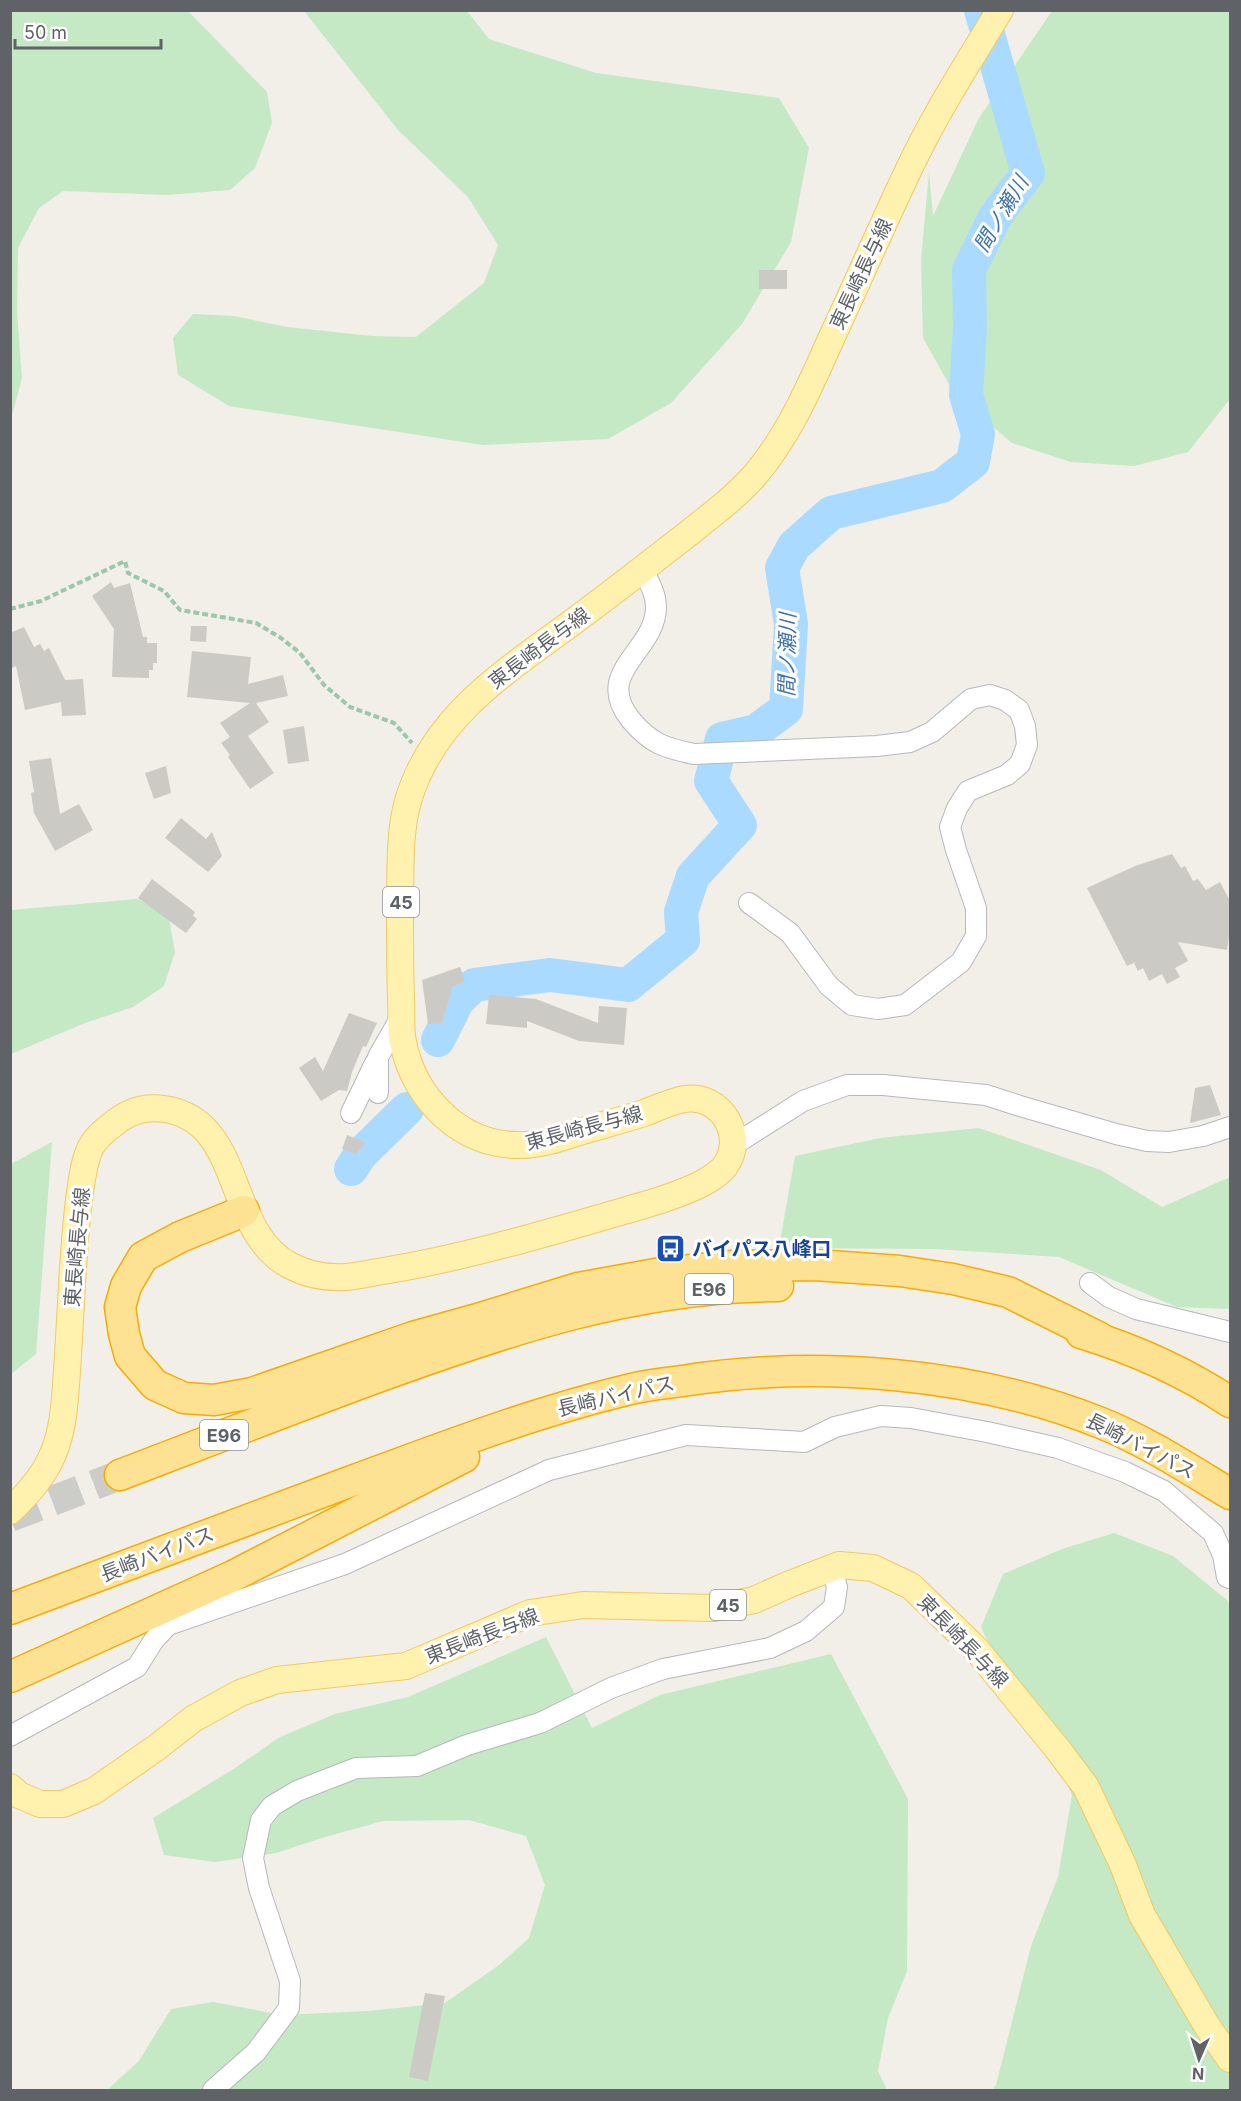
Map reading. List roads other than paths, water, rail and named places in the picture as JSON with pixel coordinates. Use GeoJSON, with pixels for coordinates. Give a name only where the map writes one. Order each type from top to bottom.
{"type":"FeatureCollection","features":[{"type":"Feature","properties":{"kind":"highway"},"geometry":{"type":"LineString","coordinates":[[244,1211],[180,1237],[143,1257],[126,1286],[120,1307],[130,1356],[155,1385],[184,1398],[214,1400],[252,1393],[413,1337],[578,1288],[661,1273],[733,1266],[815,1265],[900,1270],[953,1278],[1008,1292],[1100,1338]]}},
{"type":"Feature","properties":{"kind":"highway","name":"E96"},"geometry":{"type":"LineString","coordinates":[[120,1475],[328,1395],[521,1328],[603,1306],[667,1293],[744,1286],[820,1285],[895,1291],[962,1300],[1020,1314],[1100,1338],[1154,1361],[1212,1390],[1230,1402]]}},
{"type":"Feature","properties":{"kind":"highway"},"geometry":{"type":"LineString","coordinates":[[328,1395],[474,1320]]}},
{"type":"Feature","properties":{"kind":"highway","name":"長崎バイパス"},"geometry":{"type":"LineString","coordinates":[[10,1609],[491,1429],[633,1388],[728,1373],[816,1371],[895,1376],[979,1387],[1032,1399],[1102,1424],[1168,1456],[1230,1494]]}},
{"type":"Feature","properties":{"kind":"highway"},"geometry":{"type":"LineString","coordinates":[[10,1677],[232,1576],[511,1433],[543,1413]]}},
{"type":"Feature","properties":{"kind":"main road","name":"東長崎長与線"},"geometry":{"type":"LineString","coordinates":[[10,1511],[30,1491],[54,1454],[64,1409],[75,1231],[81,1183],[91,1146],[114,1122],[144,1107],[175,1110],[199,1124],[218,1147],[232,1172],[244,1211],[257,1235],[273,1254],[291,1266],[314,1275],[346,1277],[430,1263],[520,1241],[661,1199],[705,1182],[722,1170],[730,1158],[732,1146],[730,1127],[724,1113],[708,1100],[688,1098],[543,1143],[516,1146],[490,1142],[464,1133],[443,1116],[412,1070],[403,1042],[400,947],[402,851],[406,808],[418,774],[448,724],[500,675],[642,570],[724,505],[755,474],[799,409],[912,163],[934,120],[1000,10]]}},
{"type":"Feature","properties":{"kind":"main road","name":"東長崎長与線"},"geometry":{"type":"LineString","coordinates":[[10,1786],[19,1795],[40,1804],[63,1804],[94,1791],[193,1719],[240,1693],[277,1680],[406,1666],[530,1613],[583,1605],[714,1608],[754,1600],[831,1567],[839,1565],[873,1568],[911,1586],[976,1649],[1086,1787],[1123,1865],[1142,1915],[1207,2026],[1230,2059]]}},
{"type":"Feature","properties":{"kind":"street"},"geometry":{"type":"LineString","coordinates":[[642,570],[653,589],[656,609],[651,625],[618,680],[618,697],[627,715],[643,734],[666,748],[694,754],[877,746],[910,742],[932,732],[971,699],[990,695],[1005,700],[1019,710],[1025,726],[1027,745],[1020,764],[1007,775],[968,791],[957,808],[950,827],[976,908],[976,936],[961,962],[905,1005],[878,1009],[852,1005],[829,986],[790,933],[749,903]]}},
{"type":"Feature","properties":{"kind":"street"},"geometry":{"type":"LineString","coordinates":[[351,1113],[402,1015]]}},
{"type":"Feature","properties":{"kind":"street"},"geometry":{"type":"LineString","coordinates":[[378,1058],[378,1093]]}},
{"type":"Feature","properties":{"kind":"street"},"geometry":{"type":"LineString","coordinates":[[732,1146],[803,1101],[847,1085],[884,1085],[986,1095],[1105,1131],[1147,1140],[1169,1142],[1203,1136],[1230,1127]]}},
{"type":"Feature","properties":{"kind":"street"},"geometry":{"type":"LineString","coordinates":[[1090,1283],[1109,1297],[1136,1309],[1230,1332]]}},
{"type":"Feature","properties":{"kind":"street"},"geometry":{"type":"LineString","coordinates":[[10,1736],[137,1666],[154,1640],[168,1625],[345,1564],[549,1470],[686,1435],[804,1442],[835,1427],[881,1416],[911,1418],[1058,1448],[1125,1472],[1164,1491],[1213,1533],[1223,1555],[1227,1578],[1230,1578]]}},
{"type":"Feature","properties":{"kind":"street"},"geometry":{"type":"LineString","coordinates":[[213,2091],[256,2052],[289,2008],[290,1981],[259,1888],[253,1858],[261,1820],[272,1806],[297,1791],[356,1768],[417,1766],[467,1745],[540,1723],[611,1688],[663,1670],[770,1648],[806,1631],[834,1607],[837,1587],[831,1567]]}},
{"type":"Feature","properties":{"kind":"waterway","name":"間ノ瀬川"},"geometry":{"type":"LineString","coordinates":[[438,1040],[458,1000],[474,985],[550,975],[628,985],[683,940],[681,912],[693,876],[740,825],[711,781],[722,739],[756,731],[786,709],[791,624],[782,568],[794,546],[831,513],[942,486],[973,462],[978,434],[966,395],[970,327],[969,270],[995,217],[1028,173],[981,10]]}},
{"type":"Feature","properties":{"kind":"waterway","name":"間ノ瀬川"},"geometry":{"type":"LineString","coordinates":[[351,1169],[361,1154],[407,1109]]}},
{"type":"Feature","properties":{"kind":"tunnel"},"geometry":{"type":"LineString","coordinates":[[10,1517],[120,1475]]}},
{"type":"Feature","properties":{"kind":"place","name":"バイパス八峰口"},"geometry":{"type":"Point","coordinates":[671,1249]}}]}
